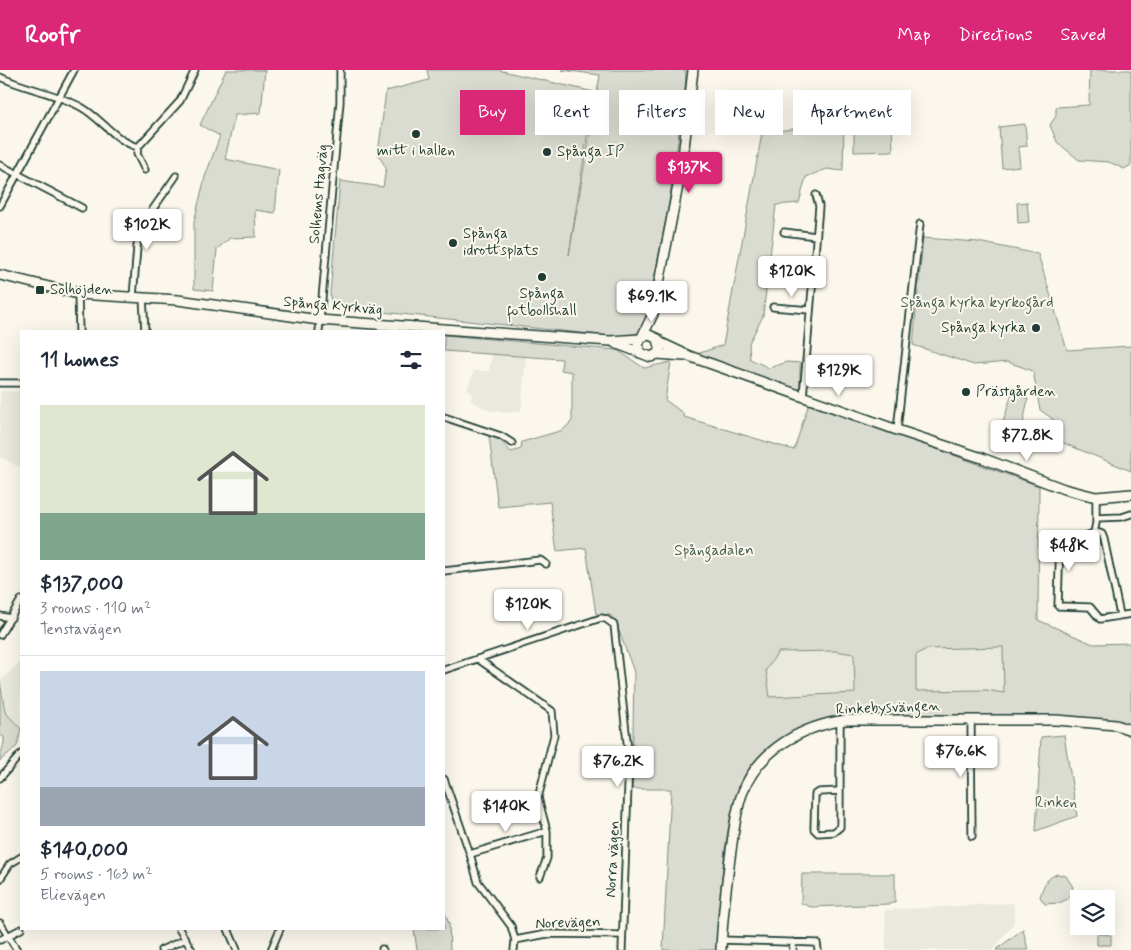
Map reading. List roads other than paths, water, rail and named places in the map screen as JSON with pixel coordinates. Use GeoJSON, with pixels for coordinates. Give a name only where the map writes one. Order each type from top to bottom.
{"type":"FeatureCollection","features":[{"type":"Feature","properties":{"kind":"street"},"geometry":{"type":"LineString","coordinates":[[0,206],[74,70]]}},
{"type":"Feature","properties":{"kind":"street"},"geometry":{"type":"LineString","coordinates":[[145,170],[137,154],[138,147],[180,100],[195,70]]}},
{"type":"Feature","properties":{"kind":"street","name":"Solhems Hagväg"},"geometry":{"type":"LineString","coordinates":[[320,330],[319,320],[340,102],[340,70]]}},
{"type":"Feature","properties":{"kind":"street"},"geometry":{"type":"LineString","coordinates":[[689,356],[657,354],[648,357],[640,353],[638,347],[653,314],[682,165],[693,70]]}},
{"type":"Feature","properties":{"kind":"street"},"geometry":{"type":"LineString","coordinates":[[0,77],[16,85],[60,96],[83,108],[120,139],[138,147]]}},
{"type":"Feature","properties":{"kind":"street"},"geometry":{"type":"LineString","coordinates":[[0,165],[82,208]]}},
{"type":"Feature","properties":{"kind":"street"},"geometry":{"type":"LineString","coordinates":[[133,297],[138,235],[146,219],[176,176]]}},
{"type":"Feature","properties":{"kind":"street"},"geometry":{"type":"LineString","coordinates":[[803,397],[819,206],[816,195]]}},
{"type":"Feature","properties":{"kind":"street"},"geometry":{"type":"LineString","coordinates":[[898,430],[920,224]]}},
{"type":"Feature","properties":{"kind":"street"},"geometry":{"type":"LineString","coordinates":[[784,232],[816,236]]}},
{"type":"Feature","properties":{"kind":"street","name":"Spånga Kyrkväg"},"geometry":{"type":"LineString","coordinates":[[1,277],[78,294],[178,300],[319,320],[610,342],[641,338]]}},
{"type":"Feature","properties":{"kind":"street"},"geometry":{"type":"LineString","coordinates":[[78,294],[80,330]]}},
{"type":"Feature","properties":{"kind":"street"},"geometry":{"type":"LineString","coordinates":[[143,298],[145,330]]}},
{"type":"Feature","properties":{"kind":"street"},"geometry":{"type":"LineString","coordinates":[[773,307],[810,310]]}},
{"type":"Feature","properties":{"kind":"street"},"geometry":{"type":"LineString","coordinates":[[653,314],[660,348],[657,354]]}},
{"type":"Feature","properties":{"kind":"street"},"geometry":{"type":"LineString","coordinates":[[641,338],[649,335],[689,356],[982,458],[1064,489],[1096,497],[1131,494]]}},
{"type":"Feature","properties":{"kind":"street","name":"Spånga Kyrkväg"},"geometry":{"type":"LineString","coordinates":[[610,342],[640,353]]}},
{"type":"Feature","properties":{"kind":"street"},"geometry":{"type":"LineString","coordinates":[[0,383],[20,383]]}},
{"type":"Feature","properties":{"kind":"street"},"geometry":{"type":"LineString","coordinates":[[445,416],[501,436],[512,443]]}},
{"type":"Feature","properties":{"kind":"street"},"geometry":{"type":"LineString","coordinates":[[1094,531],[1096,497]]}},
{"type":"Feature","properties":{"kind":"street"},"geometry":{"type":"LineString","coordinates":[[1096,518],[1122,517],[1131,514]]}},
{"type":"Feature","properties":{"kind":"street"},"geometry":{"type":"LineString","coordinates":[[1120,615],[1102,534],[1094,531],[1085,536],[1058,537],[1058,606],[1090,606],[1100,619],[1131,614]]}},
{"type":"Feature","properties":{"kind":"street"},"geometry":{"type":"LineString","coordinates":[[445,571],[540,560],[546,564]]}},
{"type":"Feature","properties":{"kind":"street"},"geometry":{"type":"LineString","coordinates":[[0,635],[20,602]]}},
{"type":"Feature","properties":{"kind":"street"},"geometry":{"type":"LineString","coordinates":[[0,616],[11,618]]}},
{"type":"Feature","properties":{"kind":"street","name":"Norra vägen"},"geometry":{"type":"LineString","coordinates":[[478,659],[594,620],[601,618],[611,621],[615,630],[630,759],[622,950]]}},
{"type":"Feature","properties":{"kind":"street"},"geometry":{"type":"LineString","coordinates":[[445,670],[478,659],[552,711],[554,735],[538,798],[547,831],[547,858],[540,877]]}},
{"type":"Feature","properties":{"kind":"street"},"geometry":{"type":"LineString","coordinates":[[971,720],[972,836]]}},
{"type":"Feature","properties":{"kind":"street"},"geometry":{"type":"LineString","coordinates":[[840,721],[840,791],[840,827],[834,832],[818,833],[814,829],[815,794],[819,792],[840,791]]}},
{"type":"Feature","properties":{"kind":"street","name":"Rinkebysvängen"},"geometry":{"type":"LineString","coordinates":[[721,945],[727,878],[742,794],[754,772],[771,753],[790,737],[814,727],[840,721],[1079,721],[1131,730]]}},
{"type":"Feature","properties":{"kind":"street"},"geometry":{"type":"LineString","coordinates":[[0,778],[20,755]]}},
{"type":"Feature","properties":{"kind":"street"},"geometry":{"type":"LineString","coordinates":[[445,786],[447,800],[470,854],[478,882],[511,926],[515,940],[514,950]]}},
{"type":"Feature","properties":{"kind":"street"},"geometry":{"type":"LineString","coordinates":[[470,854],[547,831]]}},
{"type":"Feature","properties":{"kind":"street"},"geometry":{"type":"LineString","coordinates":[[0,879],[10,864],[20,858]]}},
{"type":"Feature","properties":{"kind":"street"},"geometry":{"type":"LineString","coordinates":[[0,923],[17,950]]}},
{"type":"Feature","properties":{"kind":"street"},"geometry":{"type":"LineString","coordinates":[[0,940],[20,930]]}},
{"type":"Feature","properties":{"kind":"street"},"geometry":{"type":"LineString","coordinates":[[180,930],[192,950]]}},
{"type":"Feature","properties":{"kind":"street"},"geometry":{"type":"LineString","coordinates":[[228,930],[237,950]]}},
{"type":"Feature","properties":{"kind":"street"},"geometry":{"type":"LineString","coordinates":[[271,950],[280,930]]}},
{"type":"Feature","properties":{"kind":"street","name":"Norevägen"},"geometry":{"type":"LineString","coordinates":[[515,940],[547,934],[622,934]]}},
{"type":"Feature","properties":{"kind":"street"},"geometry":{"type":"LineString","coordinates":[[161,950],[186,940]]}},
{"type":"Feature","properties":{"kind":"street"},"geometry":{"type":"LineString","coordinates":[[721,945],[793,942],[818,943],[818,950]]}},
{"type":"Feature","properties":{"kind":"street"},"geometry":{"type":"LineString","coordinates":[[793,942],[793,950]]}},
{"type":"Feature","properties":{"kind":"place","name":"mitt i hallen"},"geometry":{"type":"Point","coordinates":[416,134]}},
{"type":"Feature","properties":{"kind":"place","name":"Spånga IP"},"geometry":{"type":"Point","coordinates":[547,152]}},
{"type":"Feature","properties":{"kind":"place","name":"Spånga idrottsplats"},"geometry":{"type":"Point","coordinates":[453,243]}},
{"type":"Feature","properties":{"kind":"place","name":"Spånga fotbollshall"},"geometry":{"type":"Point","coordinates":[542,277]}},
{"type":"Feature","properties":{"kind":"place","name":"Solhöjden"},"geometry":{"type":"Point","coordinates":[40,290]}},
{"type":"Feature","properties":{"kind":"place","name":"Spånga kyrka"},"geometry":{"type":"Point","coordinates":[1036,328]}},
{"type":"Feature","properties":{"kind":"place","name":"Prästgården"},"geometry":{"type":"Point","coordinates":[966,392]}},
{"type":"Feature","properties":{"kind":"park label","name":"Spånga kyrka kyrkogård"},"geometry":{"type":"Point","coordinates":[977,303]}},
{"type":"Feature","properties":{"kind":"park label","name":"Spångadalen"},"geometry":{"type":"Point","coordinates":[714,551]}},
{"type":"Feature","properties":{"kind":"park label","name":"Rinken"},"geometry":{"type":"Point","coordinates":[1056,803]}}]}
